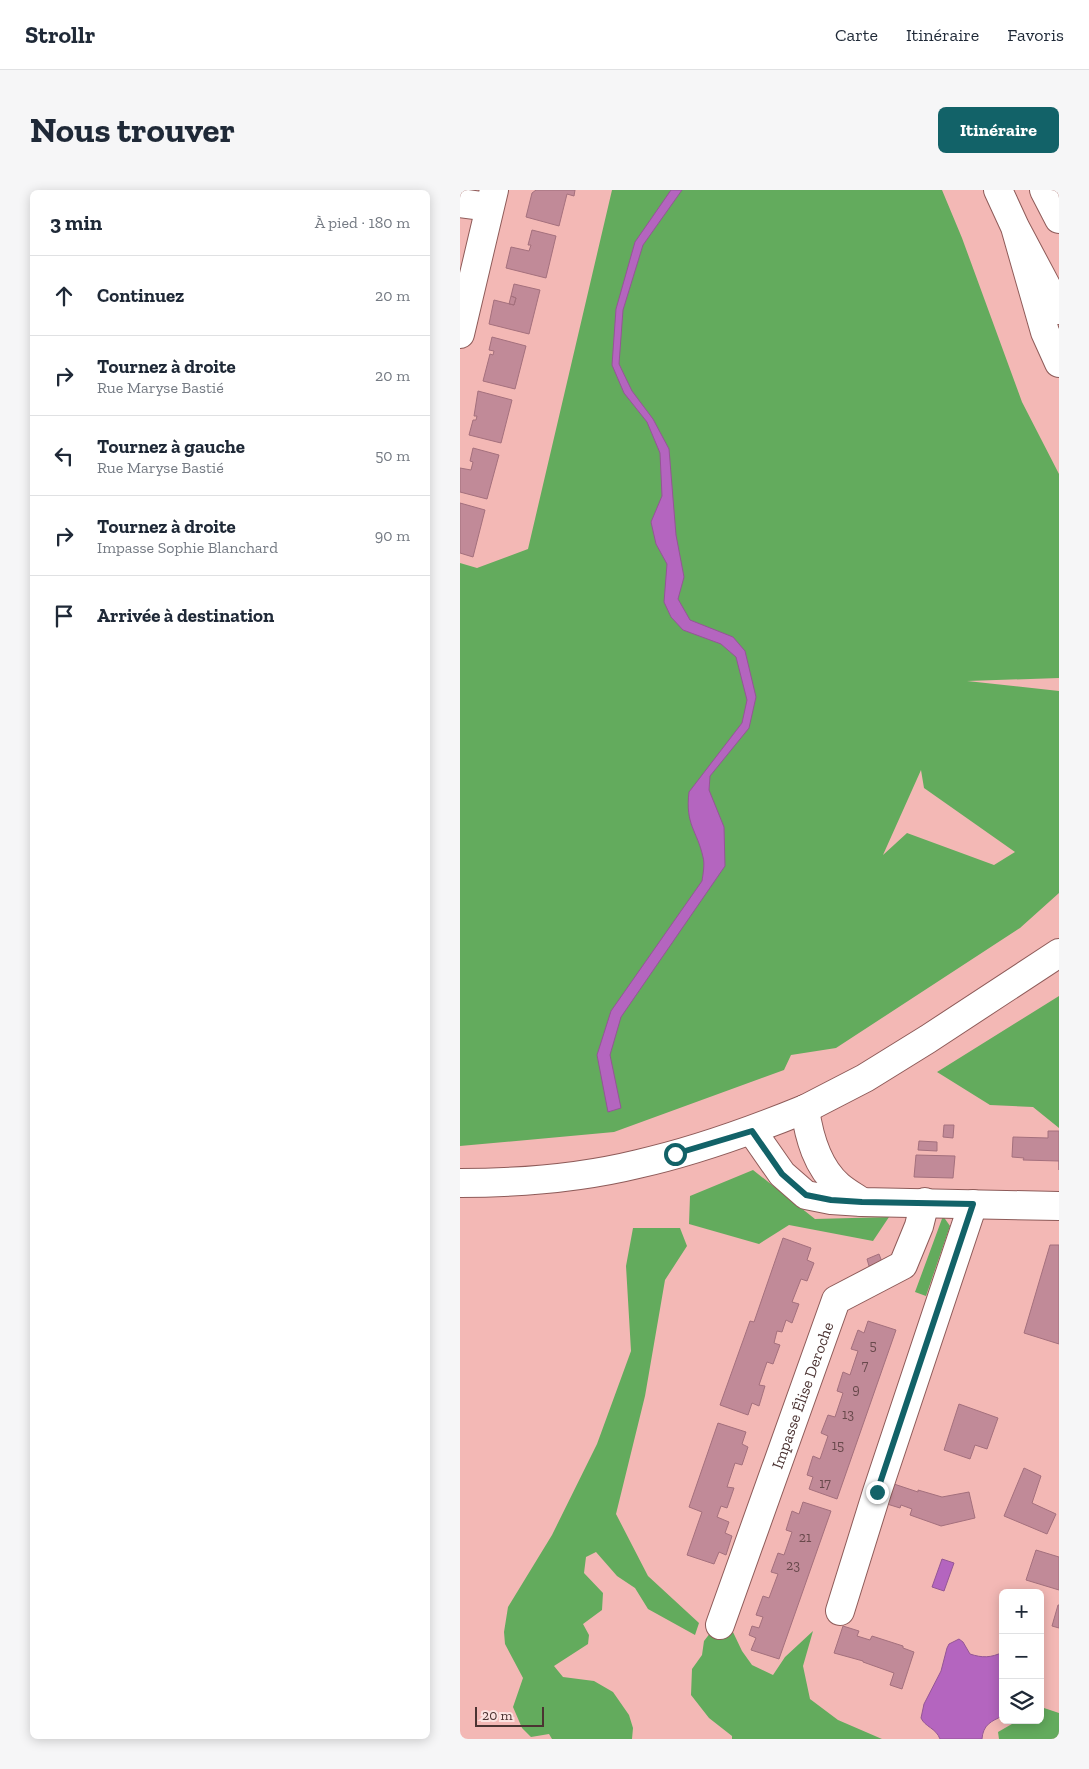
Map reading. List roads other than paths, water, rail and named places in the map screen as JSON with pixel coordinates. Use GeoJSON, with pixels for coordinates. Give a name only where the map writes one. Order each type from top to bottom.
{"type":"FeatureCollection","features":[{"type":"Feature","properties":{"kind":"main road"},"geometry":{"type":"LineString","coordinates":[[998,190],[1015,227],[1059,310]]}},
{"type":"Feature","properties":{"kind":"main road"},"geometry":{"type":"LineString","coordinates":[[1044,190],[1059,219]]}},
{"type":"Feature","properties":{"kind":"main road"},"geometry":{"type":"LineString","coordinates":[[460,203],[482,219],[460,334]]}},
{"type":"Feature","properties":{"kind":"main road"},"geometry":{"type":"LineString","coordinates":[[1015,227],[1045,332],[1059,363]]}},
{"type":"Feature","properties":{"kind":"main road"},"geometry":{"type":"LineString","coordinates":[[460,1183],[524,1180],[599,1172],[675,1154],[752,1131],[805,1109],[865,1078],[1059,953]]}},
{"type":"Feature","properties":{"kind":"main road"},"geometry":{"type":"LineString","coordinates":[[805,1109],[808,1130],[821,1165],[838,1186],[862,1202]]}},
{"type":"Feature","properties":{"kind":"main road"},"geometry":{"type":"LineString","coordinates":[[752,1131],[782,1174],[806,1195],[831,1200],[862,1202],[1059,1206]]}},
{"type":"Feature","properties":{"kind":"main road","name":"Impasse Élise Deroche"},"geometry":{"type":"LineString","coordinates":[[720,1625],[836,1300],[904,1264],[919,1226],[925,1202]]}},
{"type":"Feature","properties":{"kind":"main road"},"geometry":{"type":"LineString","coordinates":[[840,1611],[877,1492],[973,1204]]}}]}
